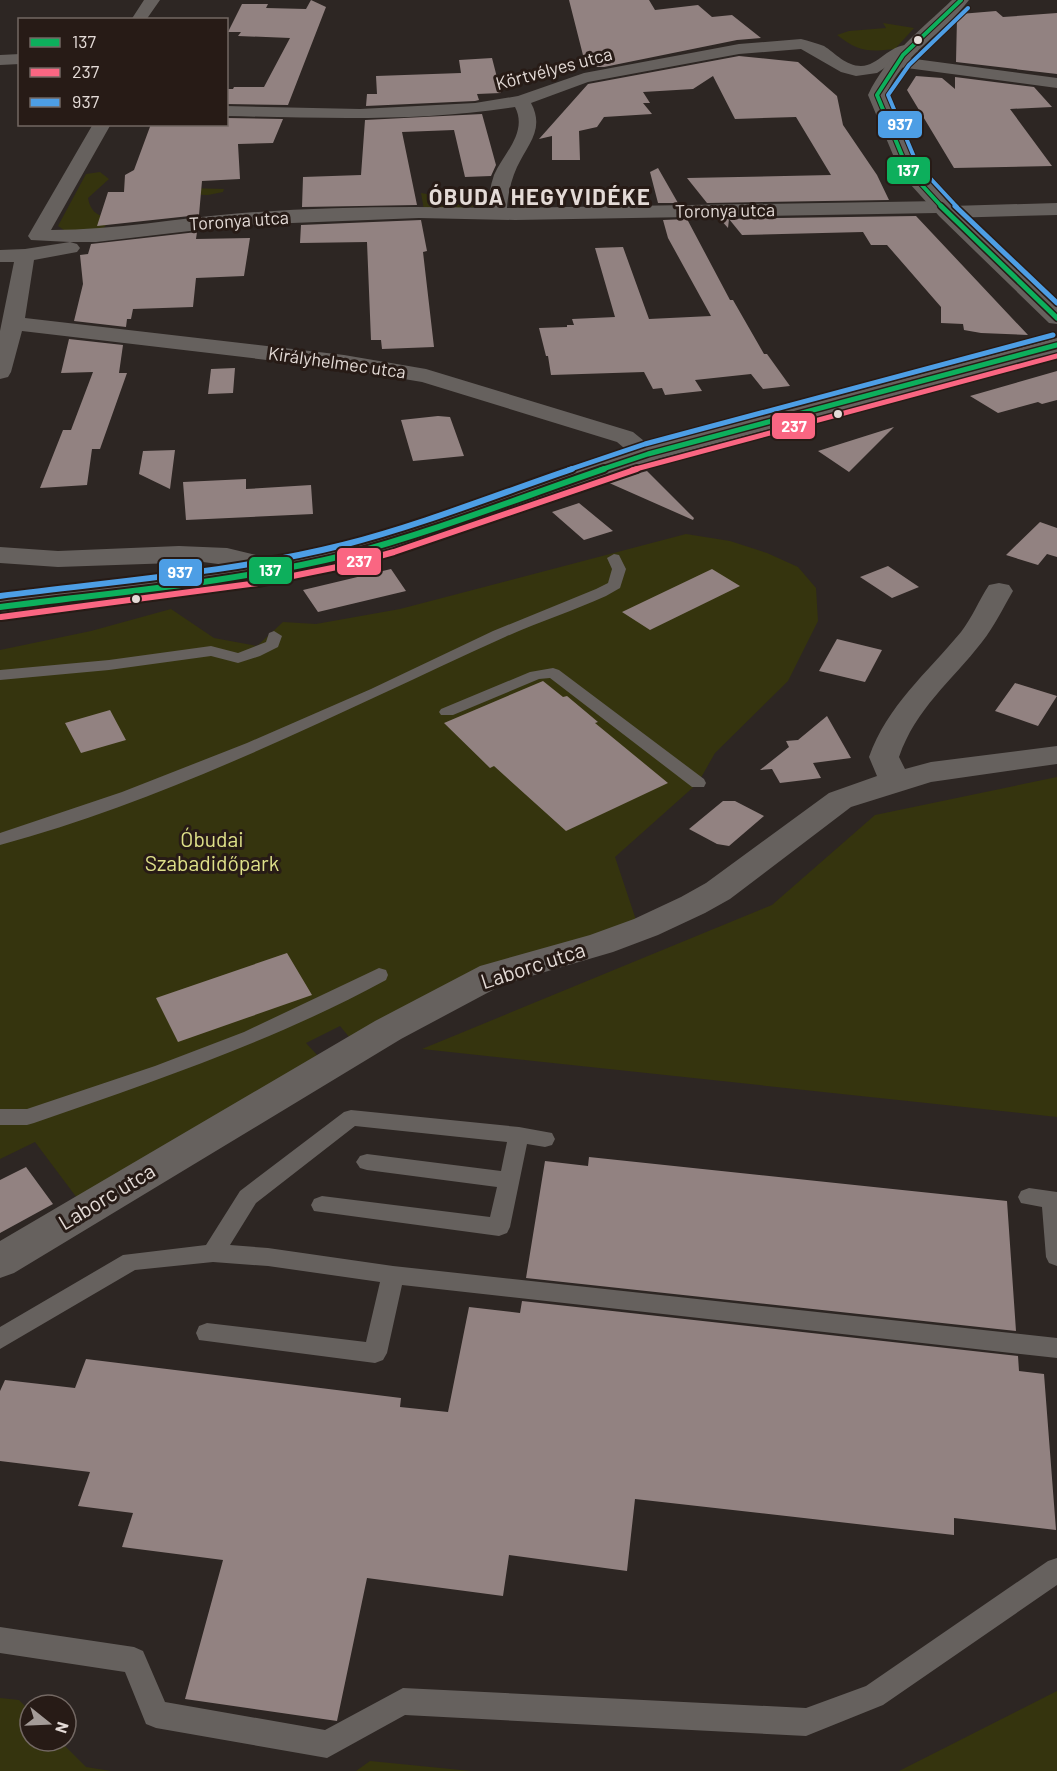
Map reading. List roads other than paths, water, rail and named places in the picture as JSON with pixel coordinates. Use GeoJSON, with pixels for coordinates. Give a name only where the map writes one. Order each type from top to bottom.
{"type":"FeatureCollection","features":[{"type":"Feature","properties":{"kind":"street"},"geometry":{"type":"LineString","coordinates":[[139,18],[152,0]]}},
{"type":"Feature","properties":{"kind":"street"},"geometry":{"type":"LineString","coordinates":[[961,0],[905,56],[879,88],[877,95],[908,170],[944,210],[1057,318]]}},
{"type":"Feature","properties":{"kind":"street","name":"Körtvélyes utca"},"geometry":{"type":"LineString","coordinates":[[228,111],[373,113],[464,109],[521,101],[584,78],[748,48],[810,45],[844,69],[862,71],[875,68],[894,52],[905,56]]}},
{"type":"Feature","properties":{"kind":"street"},"geometry":{"type":"LineString","coordinates":[[905,56],[1057,83]]}},
{"type":"Feature","properties":{"kind":"street"},"geometry":{"type":"LineString","coordinates":[[0,60],[18,58]]}},
{"type":"Feature","properties":{"kind":"street"},"geometry":{"type":"LineString","coordinates":[[497,213],[500,185],[527,134],[529,116],[521,101]]}},
{"type":"Feature","properties":{"kind":"street","name":"Toronya utca"},"geometry":{"type":"LineString","coordinates":[[101,126],[38,236],[96,236],[241,219],[418,212],[1057,209]]}},
{"type":"Feature","properties":{"kind":"street","name":"Toronya utca"},"geometry":{"type":"LineString","coordinates":[[0,256],[25,255],[86,245],[149,231]]}},
{"type":"Feature","properties":{"kind":"street"},"geometry":{"type":"LineString","coordinates":[[0,372],[13,323],[25,255]]}},
{"type":"Feature","properties":{"kind":"street","name":"Királyhelmec utca"},"geometry":{"type":"LineString","coordinates":[[13,323],[344,362],[426,376],[625,437],[648,454]]}},
{"type":"Feature","properties":{"kind":"street"},"geometry":{"type":"LineString","coordinates":[[0,607],[257,573],[304,564],[391,542],[648,454],[1057,345]]}},
{"type":"Feature","properties":{"kind":"street"},"geometry":{"type":"LineString","coordinates":[[0,555],[45,559],[202,553],[230,555],[250,562],[257,573]]}},
{"type":"Feature","properties":{"kind":"street"},"geometry":{"type":"LineString","coordinates":[[895,781],[884,758],[889,739],[905,712],[972,637],[999,591]]}},
{"type":"Feature","properties":{"kind":"street","name":"Laborc utca"},"geometry":{"type":"LineString","coordinates":[[0,1261],[388,1030],[492,975],[601,944],[646,927],[693,905],[718,891],[840,801],[895,781],[931,772],[1057,755]]}},
{"type":"Feature","properties":{"kind":"lane"},"geometry":{"type":"LineString","coordinates":[[0,839],[161,786],[373,695],[505,631],[590,598],[615,585],[620,569],[614,558]]}},
{"type":"Feature","properties":{"kind":"lane"},"geometry":{"type":"LineString","coordinates":[[0,675],[109,665],[211,651],[238,658],[273,644],[274,636]]}},
{"type":"Feature","properties":{"kind":"lane"},"geometry":{"type":"LineString","coordinates":[[447,712],[536,675],[553,673],[698,783]]}},
{"type":"Feature","properties":{"kind":"lane"},"geometry":{"type":"LineString","coordinates":[[0,1117],[27,1117],[200,1058],[331,1003],[379,975]]}},
{"type":"Feature","properties":{"kind":"lane"},"geometry":{"type":"LineString","coordinates":[[213,1253],[248,1197],[351,1118],[545,1139]]}},
{"type":"Feature","properties":{"kind":"lane"},"geometry":{"type":"LineString","coordinates":[[322,1205],[499,1227],[519,1135]]}},
{"type":"Feature","properties":{"kind":"lane"},"geometry":{"type":"LineString","coordinates":[[367,1162],[509,1180]]}},
{"type":"Feature","properties":{"kind":"lane"},"geometry":{"type":"LineString","coordinates":[[1029,1197],[1052,1199],[1057,1257]]}},
{"type":"Feature","properties":{"kind":"lane"},"geometry":{"type":"LineString","coordinates":[[0,1339],[131,1261],[213,1253],[268,1257],[393,1275],[1057,1348]]}},
{"type":"Feature","properties":{"kind":"lane"},"geometry":{"type":"LineString","coordinates":[[207,1333],[375,1353],[393,1275]]}},
{"type":"Feature","properties":{"kind":"lane"},"geometry":{"type":"LineString","coordinates":[[0,1640],[134,1660],[156,1714],[327,1744],[403,1701],[806,1722],[874,1696],[1057,1570]]}},
{"type":"Feature","properties":{"kind":"district","name":"ÓBUDA HEGYVIDÉKE"},"geometry":{"type":"Point","coordinates":[540,197]}},
{"type":"Feature","properties":{"kind":"park label","name":"Óbudai Szabadidőpark"},"geometry":{"type":"Point","coordinates":[212,852]}}]}
